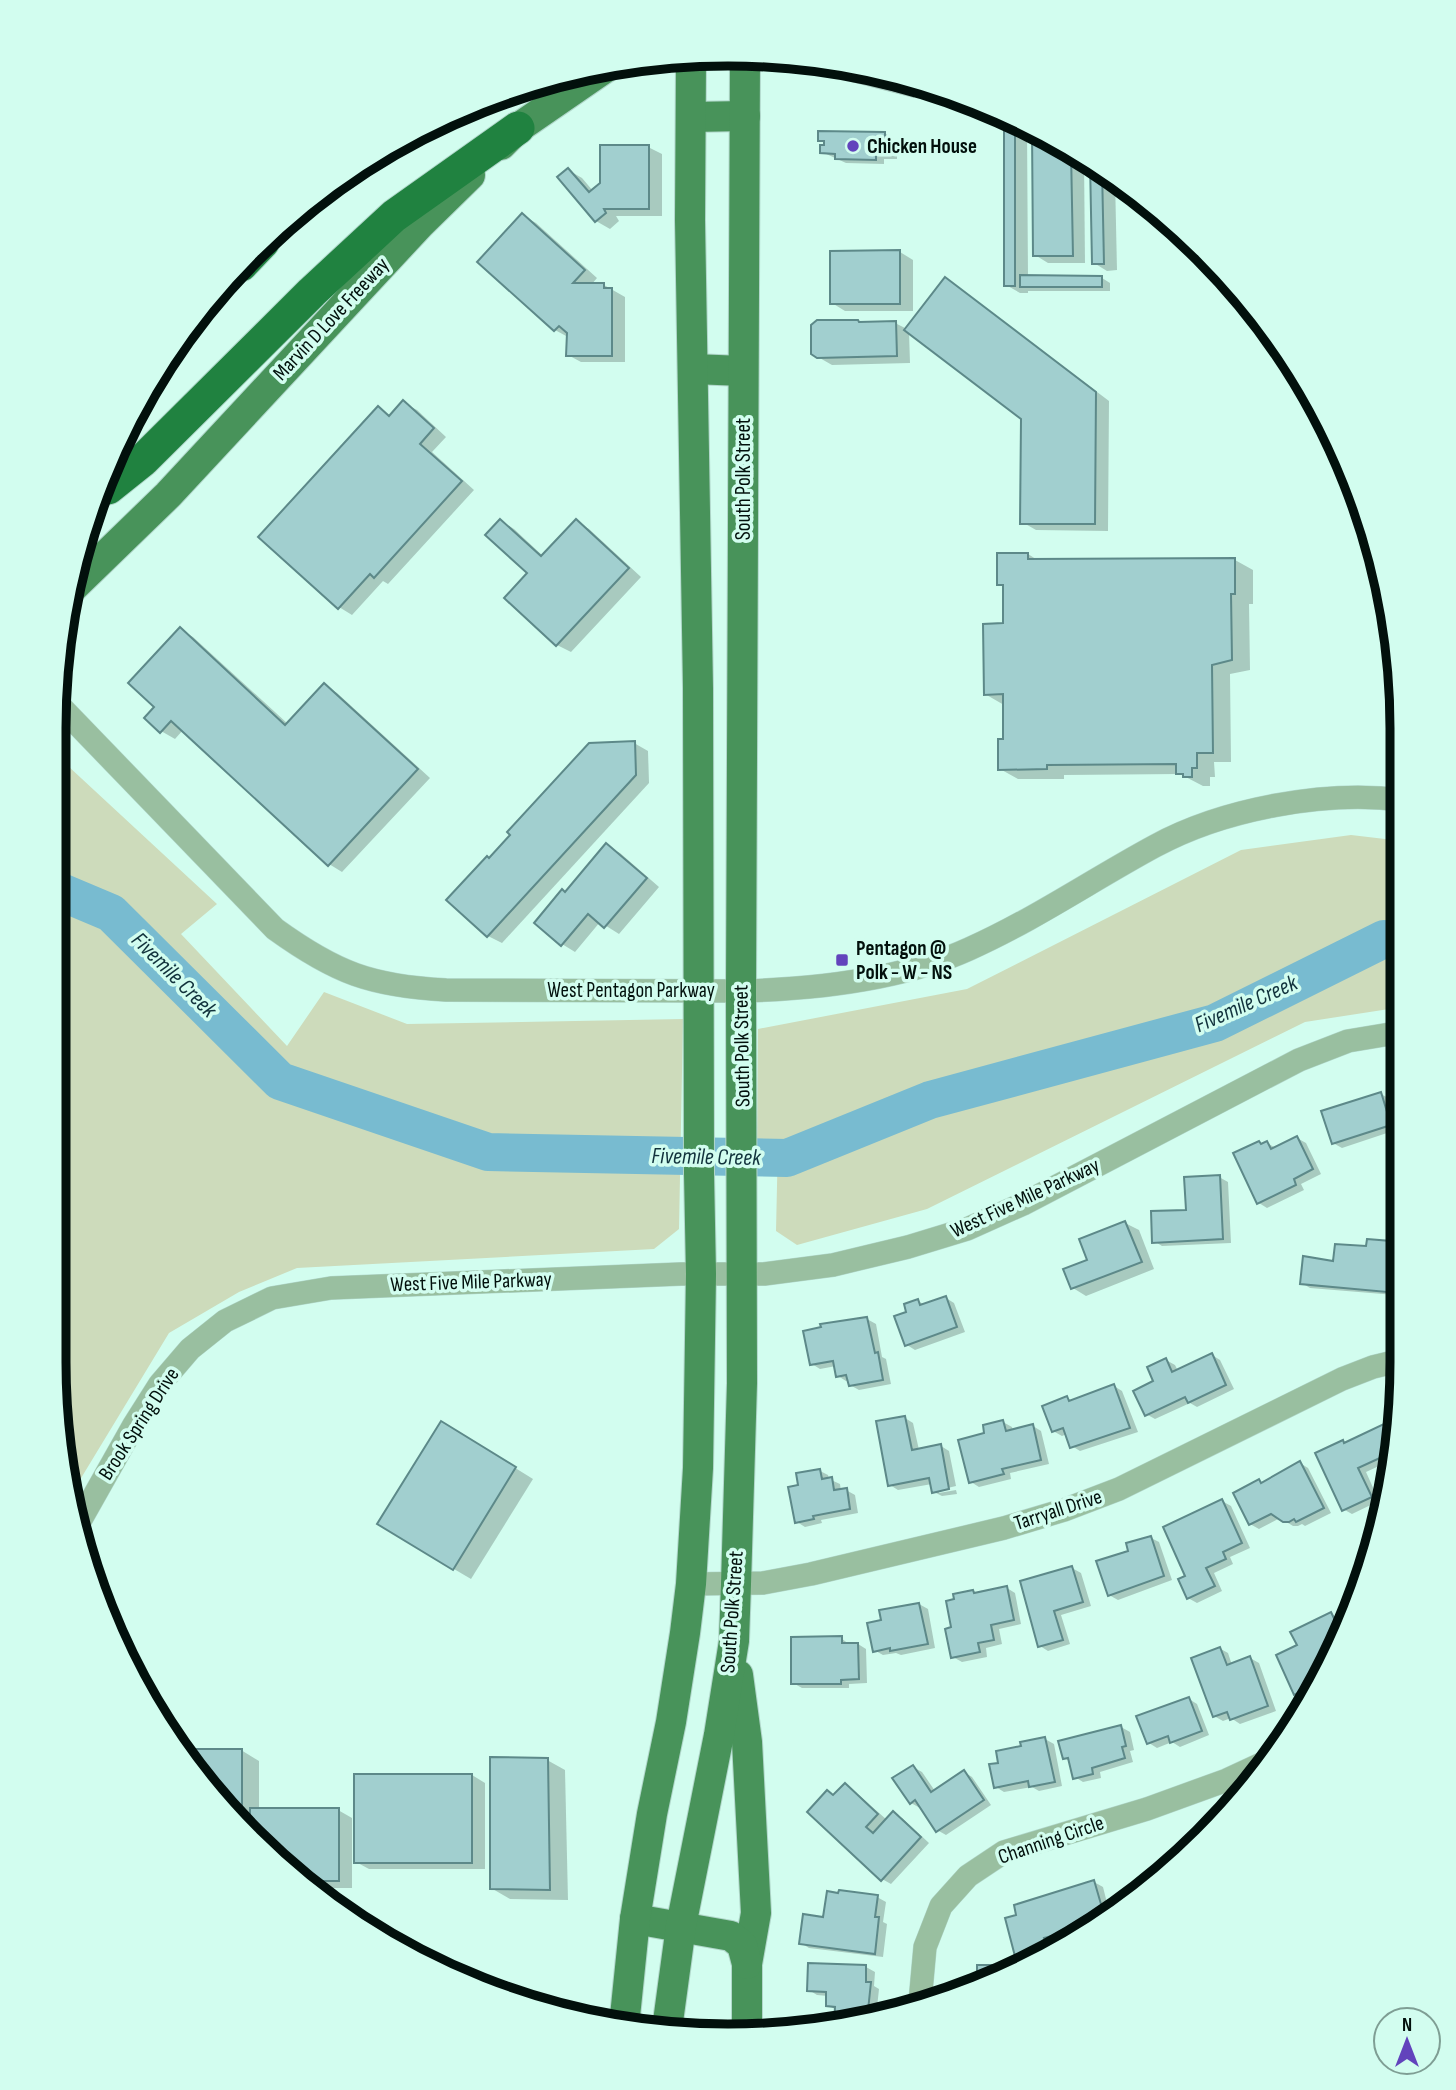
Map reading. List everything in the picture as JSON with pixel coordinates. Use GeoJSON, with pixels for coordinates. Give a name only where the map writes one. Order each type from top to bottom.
{"type":"FeatureCollection","features":[{"type":"Feature","properties":{"kind":"highway"},"geometry":{"type":"LineString","coordinates":[[114,483],[143,460],[312,292],[394,216],[518,128]]}},
{"type":"Feature","properties":{"kind":"main road","name":"South Polk Street"},"geometry":{"type":"LineString","coordinates":[[668,2020],[681,1926],[719,1735],[734,1641],[742,1426],[745,67]]}},
{"type":"Feature","properties":{"kind":"main road","name":"South Polk Street"},"geometry":{"type":"LineString","coordinates":[[625,2015],[635,1919],[671,1722],[691,1584],[697,1492],[701,1274],[698,688],[690,220],[691,68]]}},
{"type":"Feature","properties":{"kind":"main road","name":"Marvin D Love Freeway"},"geometry":{"type":"LineString","coordinates":[[84,576],[168,495],[420,224],[518,128],[584,83]]}},
{"type":"Feature","properties":{"kind":"main road"},"geometry":{"type":"LineString","coordinates":[[691,117],[745,116]]}},
{"type":"Feature","properties":{"kind":"main road"},"geometry":{"type":"LineString","coordinates":[[693,369],[743,371]]}},
{"type":"Feature","properties":{"kind":"main road"},"geometry":{"type":"LineString","coordinates":[[698,688],[743,686]]}},
{"type":"Feature","properties":{"kind":"main road"},"geometry":{"type":"LineString","coordinates":[[734,1641],[747,1742],[756,1913],[747,1964],[747,2023]]}},
{"type":"Feature","properties":{"kind":"main road"},"geometry":{"type":"LineString","coordinates":[[635,1919],[731,1936],[742,1945],[747,1964]]}},
{"type":"Feature","properties":{"kind":"street","name":"West Pentagon Parkway"},"geometry":{"type":"LineString","coordinates":[[67,713],[275,929],[307,952],[339,969],[370,981],[408,988],[778,990],[853,982],[928,964],[967,950],[1157,845],[1198,827],[1247,812],[1296,803],[1390,798]]}},
{"type":"Feature","properties":{"kind":"street","name":"West Five Mile Parkway"},"geometry":{"type":"LineString","coordinates":[[331,1288],[764,1274],[834,1265],[967,1229],[1035,1197],[1299,1060],[1348,1041],[1390,1034]]}},
{"type":"Feature","properties":{"kind":"street","name":"Brook Spring Drive"},"geometry":{"type":"LineString","coordinates":[[84,1513],[160,1384],[190,1349],[225,1321],[272,1298],[331,1288]]}},
{"type":"Feature","properties":{"kind":"street","name":"Tarryall Drive"},"geometry":{"type":"LineString","coordinates":[[691,1584],[763,1583],[811,1574],[1003,1528],[1064,1510],[1119,1489],[1342,1378],[1390,1363]]}},
{"type":"Feature","properties":{"kind":"street","name":"Channing Circle"},"geometry":{"type":"LineString","coordinates":[[921,1994],[925,1947],[942,1906],[968,1876],[1004,1852],[1147,1809],[1249,1770]]}},
{"type":"Feature","properties":{"kind":"green space"},"geometry":{"type":"Polygon","coordinates":[[[66,764],[217,904],[181,934],[287,1046],[324,992],[407,1024],[683,1019],[679,1229],[654,1249],[297,1268],[239,1292],[169,1333],[78,1483],[72,1448],[66,1362],[66,764]]]}},
{"type":"Feature","properties":{"kind":"green space"},"geometry":{"type":"Polygon","coordinates":[[[1351,835],[1390,840],[1390,1009],[1305,1022],[927,1209],[797,1245],[776,1231],[778,1141],[757,1149],[758,1029],[967,989],[1241,850],[1351,835]]]}},
{"type":"Feature","properties":{"kind":"building"},"geometry":{"type":"Polygon","coordinates":[[[842,77],[899,89],[900,92],[842,77]]]}},
{"type":"Feature","properties":{"kind":"building"},"geometry":{"type":"Polygon","coordinates":[[[1004,127],[1015,132],[1015,286],[1004,286],[1004,127]]]}},
{"type":"Feature","properties":{"kind":"building","name":"Chicken House"},"geometry":{"type":"Polygon","coordinates":[[[818,131],[885,132],[885,147],[889,147],[889,155],[876,155],[876,160],[835,159],[835,154],[820,153],[820,145],[824,145],[824,141],[818,141],[818,131]]]}},
{"type":"Feature","properties":{"kind":"building"},"geometry":{"type":"Polygon","coordinates":[[[1032,141],[1071,163],[1073,256],[1033,256],[1032,141]]]}},
{"type":"Feature","properties":{"kind":"building"},"geometry":{"type":"Polygon","coordinates":[[[600,145],[649,145],[649,209],[604,209],[606,213],[595,222],[557,177],[568,168],[589,192],[600,183],[600,145]]]}},
{"type":"Feature","properties":{"kind":"building"},"geometry":{"type":"Polygon","coordinates":[[[1090,174],[1102,183],[1104,264],[1092,264],[1090,174]]]}},
{"type":"Feature","properties":{"kind":"building"},"geometry":{"type":"Polygon","coordinates":[[[522,213],[585,270],[573,283],[604,283],[604,288],[612,288],[612,356],[566,356],[567,333],[559,326],[554,331],[477,262],[522,213]]]}},
{"type":"Feature","properties":{"kind":"building"},"geometry":{"type":"Polygon","coordinates":[[[900,250],[900,304],[830,304],[830,251],[900,250]]]}},
{"type":"Feature","properties":{"kind":"building"},"geometry":{"type":"Polygon","coordinates":[[[1020,275],[1102,276],[1102,287],[1020,287],[1020,275]]]}},
{"type":"Feature","properties":{"kind":"building"},"geometry":{"type":"Polygon","coordinates":[[[945,277],[1096,392],[1095,524],[1020,524],[1021,419],[904,330],[945,277]]]}},
{"type":"Feature","properties":{"kind":"building"},"geometry":{"type":"Polygon","coordinates":[[[817,320],[896,321],[897,356],[817,358],[811,354],[811,325],[817,320]]]}},
{"type":"Feature","properties":{"kind":"building"},"geometry":{"type":"Polygon","coordinates":[[[403,400],[434,428],[420,444],[462,481],[374,578],[370,574],[338,609],[258,537],[378,406],[389,416],[403,400]]]}},
{"type":"Feature","properties":{"kind":"building"},"geometry":{"type":"Polygon","coordinates":[[[500,519],[541,556],[576,519],[629,568],[556,646],[504,598],[527,573],[485,535],[500,519]]]}},
{"type":"Feature","properties":{"kind":"building"},"geometry":{"type":"Polygon","coordinates":[[[997,553],[1028,553],[1028,559],[1235,558],[1235,594],[1231,594],[1232,660],[1212,665],[1213,753],[1197,753],[1197,768],[1192,768],[1192,777],[1176,774],[1176,764],[1047,765],[1047,769],[998,770],[998,739],[1003,739],[1003,694],[984,695],[983,624],[1003,623],[1003,585],[997,585],[997,553]]]}},
{"type":"Feature","properties":{"kind":"building"},"geometry":{"type":"Polygon","coordinates":[[[180,627],[285,725],[324,683],[418,769],[328,866],[171,721],[160,733],[144,718],[154,707],[128,683],[180,627]]]}},
{"type":"Feature","properties":{"kind":"building"},"geometry":{"type":"Polygon","coordinates":[[[635,741],[636,775],[487,937],[446,900],[510,835],[507,832],[589,743],[635,741]]]}},
{"type":"Feature","properties":{"kind":"building"},"geometry":{"type":"Polygon","coordinates":[[[606,843],[647,878],[604,928],[588,914],[561,946],[534,923],[562,889],[565,892],[606,843]]]}},
{"type":"Feature","properties":{"kind":"building"},"geometry":{"type":"Polygon","coordinates":[[[1381,1092],[1390,1125],[1332,1144],[1321,1111],[1381,1092]]]}},
{"type":"Feature","properties":{"kind":"building"},"geometry":{"type":"Polygon","coordinates":[[[1297,1136],[1313,1169],[1294,1179],[1296,1185],[1257,1204],[1233,1153],[1259,1141],[1261,1144],[1267,1141],[1271,1149],[1297,1136]]]}},
{"type":"Feature","properties":{"kind":"building"},"geometry":{"type":"Polygon","coordinates":[[[1220,1175],[1223,1239],[1152,1243],[1151,1211],[1186,1210],[1184,1177],[1220,1175]]]}},
{"type":"Feature","properties":{"kind":"building"},"geometry":{"type":"Polygon","coordinates":[[[1125,1221],[1142,1262],[1071,1289],[1063,1269],[1087,1260],[1079,1239],[1125,1221]]]}},
{"type":"Feature","properties":{"kind":"building"},"geometry":{"type":"Polygon","coordinates":[[[1367,1239],[1390,1241],[1387,1292],[1300,1284],[1303,1256],[1333,1261],[1335,1244],[1366,1246],[1367,1239]]]}},
{"type":"Feature","properties":{"kind":"building"},"geometry":{"type":"Polygon","coordinates":[[[946,1296],[957,1327],[905,1346],[894,1316],[906,1312],[904,1304],[918,1299],[920,1305],[946,1296]]]}},
{"type":"Feature","properties":{"kind":"building"},"geometry":{"type":"Polygon","coordinates":[[[867,1317],[883,1380],[849,1386],[846,1375],[836,1377],[833,1361],[810,1365],[803,1331],[821,1327],[820,1324],[867,1317]]]}},
{"type":"Feature","properties":{"kind":"building"},"geometry":{"type":"Polygon","coordinates":[[[1212,1353],[1226,1385],[1188,1403],[1185,1397],[1145,1416],[1133,1391],[1153,1381],[1147,1367],[1166,1358],[1172,1372],[1212,1353]]]}},
{"type":"Feature","properties":{"kind":"building"},"geometry":{"type":"Polygon","coordinates":[[[1114,1384],[1130,1428],[1070,1448],[1063,1428],[1052,1432],[1042,1406],[1067,1396],[1069,1401],[1114,1384]]]}},
{"type":"Feature","properties":{"kind":"building"},"geometry":{"type":"Polygon","coordinates":[[[905,1416],[912,1450],[941,1444],[949,1489],[932,1493],[929,1478],[888,1486],[876,1421],[905,1416]]]}},
{"type":"Feature","properties":{"kind":"building"},"geometry":{"type":"Polygon","coordinates":[[[1003,1420],[1006,1431],[1033,1424],[1041,1460],[1002,1469],[1004,1474],[969,1483],[958,1440],[984,1433],[983,1425],[1003,1420]]]}},
{"type":"Feature","properties":{"kind":"building"},"geometry":{"type":"Polygon","coordinates":[[[441,1421],[516,1467],[453,1570],[377,1524],[441,1421]]]}},
{"type":"Feature","properties":{"kind":"building"},"geometry":{"type":"Polygon","coordinates":[[[1386,1423],[1383,1457],[1358,1468],[1372,1497],[1342,1511],[1315,1453],[1343,1440],[1344,1443],[1386,1423]]]}},
{"type":"Feature","properties":{"kind":"building"},"geometry":{"type":"Polygon","coordinates":[[[1300,1461],[1324,1508],[1296,1522],[1294,1519],[1283,1522],[1271,1514],[1249,1525],[1233,1493],[1259,1479],[1261,1483],[1300,1461]]]}},
{"type":"Feature","properties":{"kind":"building"},"geometry":{"type":"Polygon","coordinates":[[[820,1469],[822,1479],[832,1477],[834,1490],[847,1488],[850,1509],[813,1516],[814,1519],[795,1523],[788,1487],[798,1485],[796,1473],[820,1469]]]}},
{"type":"Feature","properties":{"kind":"building"},"geometry":{"type":"Polygon","coordinates":[[[1222,1499],[1242,1543],[1223,1552],[1226,1559],[1206,1568],[1215,1586],[1187,1599],[1178,1579],[1185,1576],[1163,1527],[1222,1499]]]}},
{"type":"Feature","properties":{"kind":"building"},"geometry":{"type":"Polygon","coordinates":[[[1151,1536],[1164,1576],[1108,1596],[1096,1561],[1128,1551],[1126,1543],[1151,1536]]]}},
{"type":"Feature","properties":{"kind":"building"},"geometry":{"type":"Polygon","coordinates":[[[1072,1566],[1083,1602],[1054,1611],[1063,1640],[1038,1647],[1020,1581],[1072,1566]]]}},
{"type":"Feature","properties":{"kind":"building"},"geometry":{"type":"Polygon","coordinates":[[[1007,1586],[1014,1620],[991,1625],[994,1640],[978,1643],[980,1652],[951,1658],[945,1629],[951,1627],[946,1601],[954,1599],[953,1594],[1007,1586]]]}},
{"type":"Feature","properties":{"kind":"building"},"geometry":{"type":"Polygon","coordinates":[[[919,1603],[928,1644],[873,1652],[867,1623],[881,1620],[879,1610],[919,1603]]]}},
{"type":"Feature","properties":{"kind":"building"},"geometry":{"type":"Polygon","coordinates":[[[1331,1612],[1336,1622],[1302,1691],[1294,1695],[1276,1655],[1297,1645],[1290,1632],[1331,1612]]]}},
{"type":"Feature","properties":{"kind":"building"},"geometry":{"type":"Polygon","coordinates":[[[842,1636],[842,1643],[858,1643],[859,1679],[841,1680],[841,1684],[791,1684],[791,1637],[842,1636]]]}},
{"type":"Feature","properties":{"kind":"building"},"geometry":{"type":"Polygon","coordinates":[[[1220,1647],[1227,1665],[1250,1656],[1268,1706],[1230,1720],[1227,1712],[1213,1717],[1191,1658],[1220,1647]]]}},
{"type":"Feature","properties":{"kind":"building"},"geometry":{"type":"Polygon","coordinates":[[[1189,1697],[1202,1731],[1170,1743],[1168,1736],[1147,1744],[1136,1716],[1189,1697]]]}},
{"type":"Feature","properties":{"kind":"building"},"geometry":{"type":"Polygon","coordinates":[[[1121,1725],[1126,1746],[1122,1747],[1125,1758],[1092,1768],[1093,1774],[1073,1779],[1068,1758],[1063,1759],[1058,1741],[1121,1725]]]}},
{"type":"Feature","properties":{"kind":"building"},"geometry":{"type":"Polygon","coordinates":[[[1045,1737],[1055,1782],[1029,1787],[1028,1781],[994,1788],[989,1764],[998,1763],[996,1751],[1045,1737]]]}},
{"type":"Feature","properties":{"kind":"building"},"geometry":{"type":"Polygon","coordinates":[[[192,1749],[242,1749],[242,1810],[192,1749]]]}},
{"type":"Feature","properties":{"kind":"building"},"geometry":{"type":"Polygon","coordinates":[[[490,1757],[548,1758],[550,1890],[490,1889],[490,1757]]]}},
{"type":"Feature","properties":{"kind":"building"},"geometry":{"type":"Polygon","coordinates":[[[913,1765],[931,1792],[964,1770],[984,1800],[936,1832],[915,1800],[910,1804],[892,1778],[913,1765]]]}},
{"type":"Feature","properties":{"kind":"building"},"geometry":{"type":"Polygon","coordinates":[[[354,1774],[472,1774],[472,1863],[354,1863],[354,1774]]]}},
{"type":"Feature","properties":{"kind":"building"},"geometry":{"type":"Polygon","coordinates":[[[845,1783],[878,1814],[866,1827],[873,1833],[893,1811],[921,1837],[881,1881],[807,1812],[827,1790],[833,1795],[845,1783]]]}},
{"type":"Feature","properties":{"kind":"building"},"geometry":{"type":"Polygon","coordinates":[[[250,1808],[339,1808],[339,1881],[318,1881],[250,1819],[250,1808]]]}},
{"type":"Feature","properties":{"kind":"building"},"geometry":{"type":"Polygon","coordinates":[[[1094,1880],[1102,1908],[1061,1934],[1044,1938],[1045,1942],[1015,1958],[1005,1918],[1016,1915],[1014,1905],[1094,1880]]]}},
{"type":"Feature","properties":{"kind":"building"},"geometry":{"type":"Polygon","coordinates":[[[839,1890],[878,1895],[875,1917],[879,1917],[875,1954],[799,1944],[803,1914],[823,1917],[827,1891],[838,1893],[839,1890]]]}},
{"type":"Feature","properties":{"kind":"building"},"geometry":{"type":"Polygon","coordinates":[[[808,1963],[866,1965],[866,1982],[871,1982],[868,2008],[835,2015],[835,2007],[826,2006],[826,1992],[807,1991],[808,1963]]]}},
{"type":"Feature","properties":{"kind":"building"},"geometry":{"type":"Polygon","coordinates":[[[977,1965],[999,1965],[981,1973],[977,1974],[977,1965]]]}},
{"type":"Feature","properties":{"kind":"waterway","name":"Fivemile Creek"},"geometry":{"type":"LineString","coordinates":[[66,894],[111,913],[280,1081],[488,1152],[787,1158],[930,1100],[1215,1023],[1384,939],[1390,941]]}},
{"type":"Feature","properties":{"kind":"place","name":"Chicken House"},"geometry":{"type":"Point","coordinates":[853,146]}},
{"type":"Feature","properties":{"kind":"place","name":"Pentagon @ Polk - W - NS"},"geometry":{"type":"Point","coordinates":[842,960]}}]}
